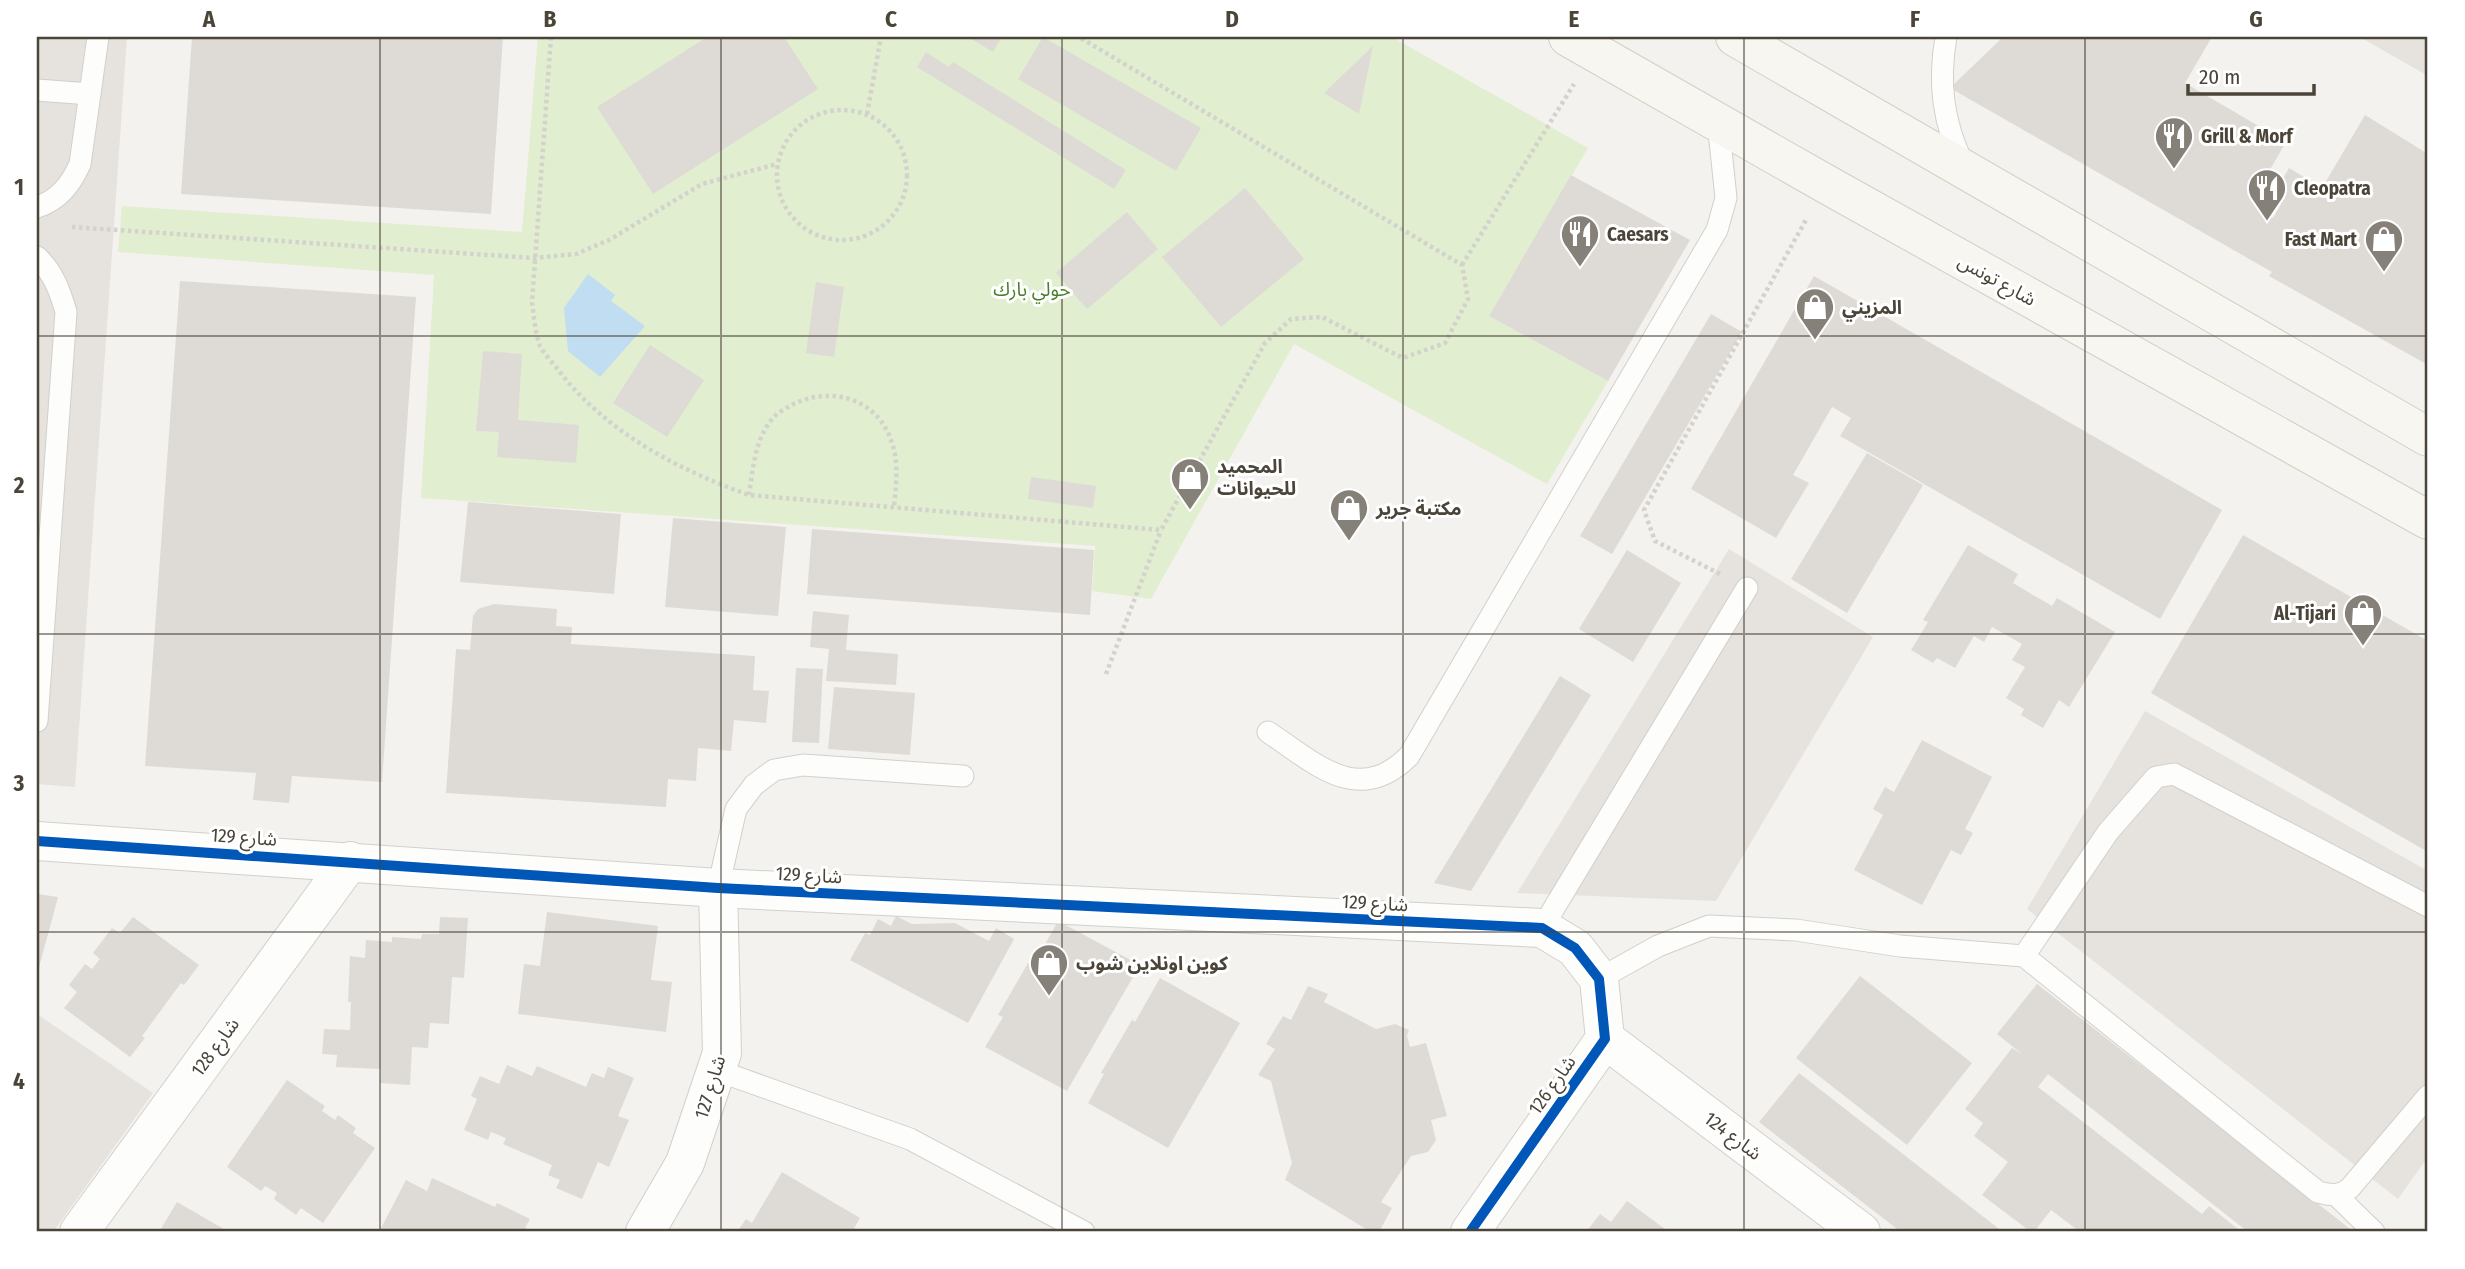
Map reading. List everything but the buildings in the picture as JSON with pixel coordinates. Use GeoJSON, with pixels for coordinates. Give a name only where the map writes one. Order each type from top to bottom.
{"type":"FeatureCollection","features":[{"type":"Feature","properties":{"kind":"main road"},"geometry":{"type":"LineString","coordinates":[[1735,37],[2428,437]]}},
{"type":"Feature","properties":{"kind":"main road","name":"شارع تونس"},"geometry":{"type":"LineString","coordinates":[[1581,44],[2428,520]]}},
{"type":"Feature","properties":{"kind":"street","name":"شارع 129"},"geometry":{"type":"LineString","coordinates":[[37,841],[718,888],[1542,928],[1575,948],[1599,979]]}},
{"type":"Feature","properties":{"kind":"street","name":"شارع 128"},"geometry":{"type":"LineString","coordinates":[[79,1232],[350,861]]}},
{"type":"Feature","properties":{"kind":"street","name":"شارع 127"},"geometry":{"type":"LineString","coordinates":[[645,1232],[685,1163],[722,1053],[718,888]]}},
{"type":"Feature","properties":{"kind":"street"},"geometry":{"type":"LineString","coordinates":[[1599,979],[1605,1039]]}},
{"type":"Feature","properties":{"kind":"street","name":"شارع 126"},"geometry":{"type":"LineString","coordinates":[[1470,1232],[1605,1039]]}},
{"type":"Feature","properties":{"kind":"street","name":"شارع 124"},"geometry":{"type":"LineString","coordinates":[[1605,1039],[1861,1232]]}},
{"type":"Feature","properties":{"kind":"lane"},"geometry":{"type":"LineString","coordinates":[[37,207],[62,193],[73,180],[80,164],[98,37]]}},
{"type":"Feature","properties":{"kind":"lane"},"geometry":{"type":"LineString","coordinates":[[1945,37],[1941,62],[1943,106],[1954,145],[1965,169]]}},
{"type":"Feature","properties":{"kind":"lane"},"geometry":{"type":"LineString","coordinates":[[37,90],[90,94]]}},
{"type":"Feature","properties":{"kind":"lane"},"geometry":{"type":"LineString","coordinates":[[1268,732],[1334,775],[1359,781],[1395,770],[1409,756],[1717,230],[1726,198],[1718,122]]}},
{"type":"Feature","properties":{"kind":"lane"},"geometry":{"type":"LineString","coordinates":[[37,257],[47,267],[66,312],[37,721]]}},
{"type":"Feature","properties":{"kind":"lane"},"geometry":{"type":"LineString","coordinates":[[1542,928],[1747,588]]}},
{"type":"Feature","properties":{"kind":"lane"},"geometry":{"type":"LineString","coordinates":[[718,888],[736,809],[754,785],[774,770],[803,765],[963,776]]}},
{"type":"Feature","properties":{"kind":"lane"},"geometry":{"type":"LineString","coordinates":[[2024,956],[2108,832],[2156,777],[2174,774],[2428,906]]}},
{"type":"Feature","properties":{"kind":"lane"},"geometry":{"type":"LineString","coordinates":[[1599,979],[1658,946],[1709,926],[1796,930],[1900,946],[2024,956],[2318,1192],[2336,1195],[2374,1232]]}},
{"type":"Feature","properties":{"kind":"lane"},"geometry":{"type":"LineString","coordinates":[[716,1070],[910,1139],[1084,1232]]}},
{"type":"Feature","properties":{"kind":"lane"},"geometry":{"type":"LineString","coordinates":[[2336,1195],[2350,1188],[2428,1096]]}},
{"type":"Feature","properties":{"kind":"path"},"geometry":{"type":"LineString","coordinates":[[551,37],[532,303],[540,346],[577,394],[623,431],[662,456],[703,479],[749,495],[1161,530]]}},
{"type":"Feature","properties":{"kind":"path"},"geometry":{"type":"LineString","coordinates":[[867,114],[881,37]]}},
{"type":"Feature","properties":{"kind":"path"},"geometry":{"type":"LineString","coordinates":[[1079,37],[1462,265]]}},
{"type":"Feature","properties":{"kind":"path"},"geometry":{"type":"LineString","coordinates":[[1106,674],[1161,530],[1265,343],[1291,319],[1322,317],[1404,358],[1445,343],[1468,299],[1462,265],[1581,44]]}},
{"type":"Feature","properties":{"kind":"path"},"geometry":{"type":"LineString","coordinates":[[838,109],[867,114],[892,132],[907,158],[907,188],[895,216],[871,235],[841,242],[812,235],[790,217],[777,192],[777,163],[788,137],[810,117],[838,109]]}},
{"type":"Feature","properties":{"kind":"path"},"geometry":{"type":"LineString","coordinates":[[71,227],[534,258],[576,254],[609,240],[702,184],[777,163]]}},
{"type":"Feature","properties":{"kind":"path"},"geometry":{"type":"LineString","coordinates":[[1747,588],[1655,541],[1644,510],[1826,184]]}},
{"type":"Feature","properties":{"kind":"path"},"geometry":{"type":"LineString","coordinates":[[749,495],[759,440],[775,415],[802,399],[834,394],[864,404],[882,423],[892,443],[897,477],[894,507]]}},
{"type":"Feature","properties":{"kind":"green space","name":"حولي بارك"},"geometry":{"type":"Polygon","coordinates":[[[538,37],[1392,37],[1588,148],[1489,316],[1608,381],[1547,484],[1294,344],[1151,599],[1092,591],[1095,546],[421,498],[434,275],[118,252],[122,206],[522,232],[538,37]]]}},
{"type":"Feature","properties":{"kind":"shaded area"},"geometry":{"type":"Polygon","coordinates":[[[37,37],[127,37],[75,787],[37,784],[37,37]]]}},
{"type":"Feature","properties":{"kind":"shaded area"},"geometry":{"type":"Polygon","coordinates":[[[2360,37],[2428,37],[2428,76],[2360,37]]]}},
{"type":"Feature","properties":{"kind":"shaded area"},"geometry":{"type":"Polygon","coordinates":[[[1729,549],[1873,637],[1716,901],[1517,893],[1729,549]]]}},
{"type":"Feature","properties":{"kind":"shaded area"},"geometry":{"type":"Polygon","coordinates":[[[2145,711],[2428,871],[2428,1157],[2398,1199],[2027,909],[2145,711]]]}},
{"type":"Feature","properties":{"kind":"shaded area"},"geometry":{"type":"Polygon","coordinates":[[[37,1014],[153,1093],[53,1232],[37,1232],[37,1014]]]}},
{"type":"Feature","properties":{"kind":"water"},"geometry":{"type":"Polygon","coordinates":[[[588,274],[615,295],[611,301],[645,326],[600,377],[568,351],[564,308],[588,274]]]}},
{"type":"Feature","properties":{"kind":"cycle path"},"geometry":{"type":"LineString","coordinates":[[37,841],[718,888],[1542,928],[1575,948],[1599,979],[1605,1039],[1470,1232]]}},
{"type":"Feature","properties":{"kind":"place","name":"Grill & Morf"},"geometry":{"type":"Point","coordinates":[2174,170]}},
{"type":"Feature","properties":{"kind":"place","name":"Cleopatra"},"geometry":{"type":"Point","coordinates":[2267,222]}},
{"type":"Feature","properties":{"kind":"place","name":"Caesars"},"geometry":{"type":"Point","coordinates":[1580,268]}},
{"type":"Feature","properties":{"kind":"place","name":"Fast Mart"},"geometry":{"type":"Point","coordinates":[2384,273]}},
{"type":"Feature","properties":{"kind":"place","name":"المزيني"},"geometry":{"type":"Point","coordinates":[1815,341]}},
{"type":"Feature","properties":{"kind":"place","name":"المحميد للحيوانات"},"geometry":{"type":"Point","coordinates":[1190,511]}},
{"type":"Feature","properties":{"kind":"place","name":"مكتبة جرير"},"geometry":{"type":"Point","coordinates":[1349,542]}},
{"type":"Feature","properties":{"kind":"place","name":"Al-Tijari"},"geometry":{"type":"Point","coordinates":[2363,647]}},
{"type":"Feature","properties":{"kind":"place","name":"كوين اونلاين شوب"},"geometry":{"type":"Point","coordinates":[1049,997]}}]}
